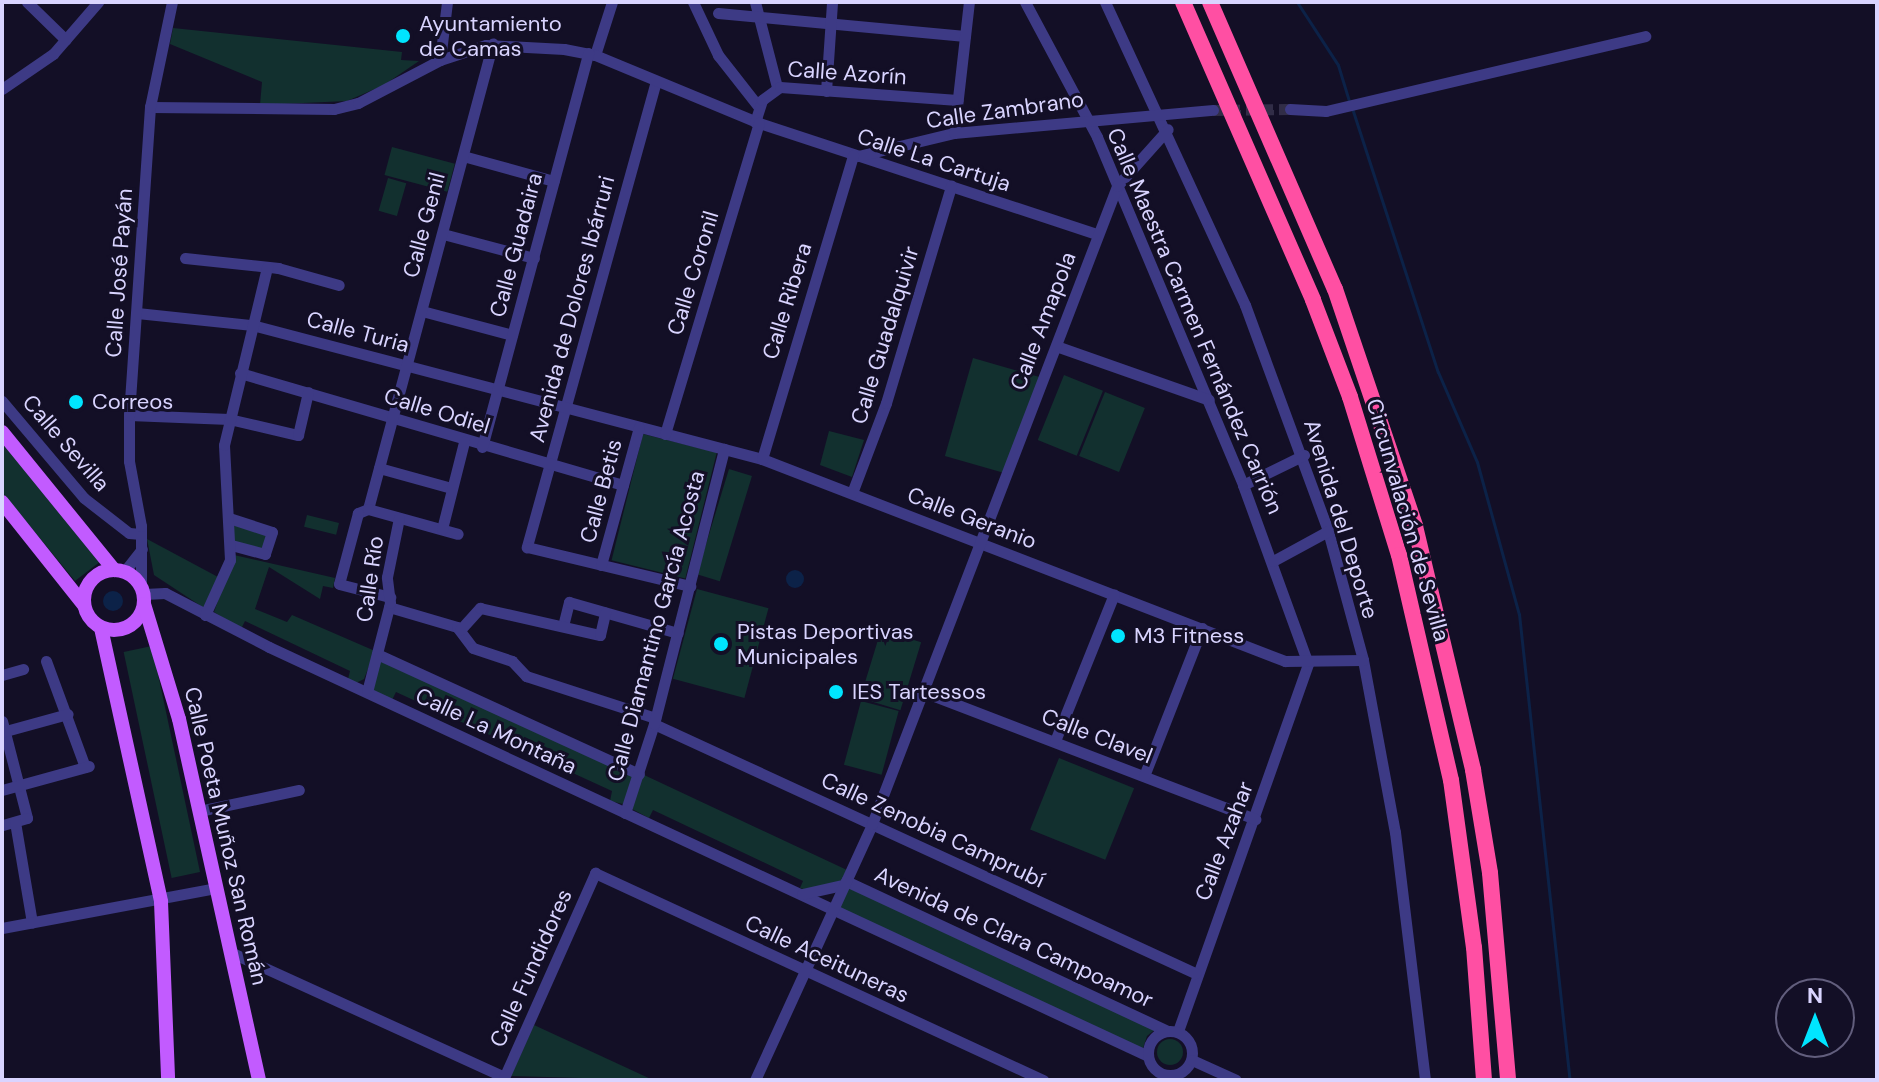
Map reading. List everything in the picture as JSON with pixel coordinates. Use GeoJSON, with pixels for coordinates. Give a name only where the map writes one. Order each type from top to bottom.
{"type":"FeatureCollection","features":[{"type":"Feature","properties":{"kind":"highway","name":"Circunvalación de Sevilla"},"geometry":{"type":"LineString","coordinates":[[1183,2],[1313,300],[1350,397],[1399,555],[1451,780],[1472,932],[1484,1080]]}},
{"type":"Feature","properties":{"kind":"highway","name":"Circunvalación de Sevilla"},"geometry":{"type":"LineString","coordinates":[[1210,2],[1335,289],[1415,526],[1473,770],[1495,921],[1508,1080]]}},
{"type":"Feature","properties":{"kind":"main road"},"geometry":{"type":"LineString","coordinates":[[2,432],[119,571],[143,595],[129,626],[101,628]]}},
{"type":"Feature","properties":{"kind":"main road"},"geometry":{"type":"LineString","coordinates":[[2,502],[101,628],[161,902],[168,1080]]}},
{"type":"Feature","properties":{"kind":"main road"},"geometry":{"type":"LineString","coordinates":[[84,605],[88,585],[119,571]]}},
{"type":"Feature","properties":{"kind":"main road","name":"Calle Poeta Muñoz San Román"},"geometry":{"type":"LineString","coordinates":[[143,595],[171,689],[259,1080]]}},
{"type":"Feature","properties":{"kind":"street"},"geometry":{"type":"LineString","coordinates":[[27,2],[66,40]]}},
{"type":"Feature","properties":{"kind":"street"},"geometry":{"type":"LineString","coordinates":[[2,89],[29,74],[66,40],[98,2]]}},
{"type":"Feature","properties":{"kind":"street","name":"Calle José Payán"},"geometry":{"type":"LineString","coordinates":[[143,595],[141,534],[129,461],[129,415],[150,107],[172,2]]}},
{"type":"Feature","properties":{"kind":"street"},"geometry":{"type":"LineString","coordinates":[[440,60],[447,2]]}},
{"type":"Feature","properties":{"kind":"street","name":"Calle Guadaira"},"geometry":{"type":"LineString","coordinates":[[482,447],[591,54],[612,2]]}},
{"type":"Feature","properties":{"kind":"street"},"geometry":{"type":"LineString","coordinates":[[693,2],[713,47],[758,106],[757,122]]}},
{"type":"Feature","properties":{"kind":"street"},"geometry":{"type":"LineString","coordinates":[[755,2],[777,87]]}},
{"type":"Feature","properties":{"kind":"street"},"geometry":{"type":"LineString","coordinates":[[826,91],[832,2]]}},
{"type":"Feature","properties":{"kind":"street"},"geometry":{"type":"LineString","coordinates":[[954,133],[969,2]]}},
{"type":"Feature","properties":{"kind":"street","name":"Calle Maestra Carmen Fernández Carrión"},"geometry":{"type":"LineString","coordinates":[[1025,2],[1088,118],[1209,400],[1273,561],[1308,664]]}},
{"type":"Feature","properties":{"kind":"street","name":"Avenida del Deporte"},"geometry":{"type":"LineString","coordinates":[[1105,2],[1168,129],[1240,291],[1304,455],[1328,531],[1363,660],[1405,895],[1425,1080]]}},
{"type":"Feature","properties":{"kind":"street"},"geometry":{"type":"LineString","coordinates":[[718,13],[965,36]]}},
{"type":"Feature","properties":{"kind":"street"},"geometry":{"type":"LineString","coordinates":[[1290,109],[1326,111],[1645,36]]}},
{"type":"Feature","properties":{"kind":"street"},"geometry":{"type":"LineString","coordinates":[[150,107],[345,107],[440,60],[493,43]]}},
{"type":"Feature","properties":{"kind":"street","name":"Calle La Cartuja"},"geometry":{"type":"LineString","coordinates":[[493,43],[591,54],[757,122],[1097,234]]}},
{"type":"Feature","properties":{"kind":"street","name":"Calle Genil"},"geometry":{"type":"LineString","coordinates":[[389,602],[339,584],[357,515],[368,509],[493,43]]}},
{"type":"Feature","properties":{"kind":"street","name":"Avenida de Dolores Ibárruri"},"geometry":{"type":"LineString","coordinates":[[601,565],[527,547],[656,81]]}},
{"type":"Feature","properties":{"kind":"street","name":"Calle Azorín"},"geometry":{"type":"LineString","coordinates":[[758,106],[777,87],[958,100]]}},
{"type":"Feature","properties":{"kind":"street","name":"Calle Zambrano"},"geometry":{"type":"LineString","coordinates":[[856,155],[954,133],[1088,118],[1213,110]]}},
{"type":"Feature","properties":{"kind":"street","name":"Calle Coronil"},"geometry":{"type":"LineString","coordinates":[[665,434],[757,122]]}},
{"type":"Feature","properties":{"kind":"street","name":"Calle Amapola"},"geometry":{"type":"LineString","coordinates":[[755,1080],[872,824],[1117,186],[1168,129]]}},
{"type":"Feature","properties":{"kind":"street"},"geometry":{"type":"LineString","coordinates":[[888,167],[884,159],[890,148]]}},
{"type":"Feature","properties":{"kind":"street","name":"Calle Ribera"},"geometry":{"type":"LineString","coordinates":[[762,459],[856,155]]}},
{"type":"Feature","properties":{"kind":"street"},"geometry":{"type":"LineString","coordinates":[[463,156],[554,181]]}},
{"type":"Feature","properties":{"kind":"street","name":"Calle Guadalquivir"},"geometry":{"type":"LineString","coordinates":[[852,493],[886,403],[951,186]]}},
{"type":"Feature","properties":{"kind":"street"},"geometry":{"type":"LineString","coordinates":[[443,234],[534,258]]}},
{"type":"Feature","properties":{"kind":"street"},"geometry":{"type":"LineString","coordinates":[[185,258],[267,267],[339,285]]}},
{"type":"Feature","properties":{"kind":"street"},"geometry":{"type":"LineString","coordinates":[[205,615],[232,545],[223,464],[229,419],[267,267]]}},
{"type":"Feature","properties":{"kind":"street"},"geometry":{"type":"LineString","coordinates":[[422,311],[512,335]]}},
{"type":"Feature","properties":{"kind":"street","name":"Calle Turia"},"geometry":{"type":"LineString","coordinates":[[137,313],[252,325],[565,407]]}},
{"type":"Feature","properties":{"kind":"street"},"geometry":{"type":"LineString","coordinates":[[1056,346],[1209,400]]}},
{"type":"Feature","properties":{"kind":"street","name":"Calle Odiel"},"geometry":{"type":"LineString","coordinates":[[240,373],[464,442],[623,485]]}},
{"type":"Feature","properties":{"kind":"street"},"geometry":{"type":"LineString","coordinates":[[129,415],[229,419],[298,435],[308,392]]}},
{"type":"Feature","properties":{"kind":"street","name":"Calle Sevilla"},"geometry":{"type":"LineString","coordinates":[[2,401],[84,498],[129,533],[141,534]]}},
{"type":"Feature","properties":{"kind":"street","name":"Calle Geranio"},"geometry":{"type":"LineString","coordinates":[[565,407],[762,459],[1285,661],[1308,664],[1363,660]]}},
{"type":"Feature","properties":{"kind":"street","name":"Calle Betis"},"geometry":{"type":"LineString","coordinates":[[601,565],[639,427]]}},
{"type":"Feature","properties":{"kind":"street"},"geometry":{"type":"LineString","coordinates":[[442,529],[464,442]]}},
{"type":"Feature","properties":{"kind":"street","name":"Calle Diamantino García Acosta"},"geometry":{"type":"LineString","coordinates":[[625,813],[655,721],[724,449]]}},
{"type":"Feature","properties":{"kind":"street"},"geometry":{"type":"LineString","coordinates":[[1243,485],[1304,455]]}},
{"type":"Feature","properties":{"kind":"street"},"geometry":{"type":"LineString","coordinates":[[379,468],[451,488]]}},
{"type":"Feature","properties":{"kind":"street"},"geometry":{"type":"LineString","coordinates":[[368,509],[458,534]]}},
{"type":"Feature","properties":{"kind":"street"},"geometry":{"type":"LineString","coordinates":[[229,518],[272,532],[265,554],[232,545]]}},
{"type":"Feature","properties":{"kind":"street","name":"Calle Río"},"geometry":{"type":"LineString","coordinates":[[367,692],[389,602],[387,577],[399,518]]}},
{"type":"Feature","properties":{"kind":"street"},"geometry":{"type":"LineString","coordinates":[[1273,561],[1328,531]]}},
{"type":"Feature","properties":{"kind":"street"},"geometry":{"type":"LineString","coordinates":[[119,571],[142,548]]}},
{"type":"Feature","properties":{"kind":"street"},"geometry":{"type":"LineString","coordinates":[[601,565],[690,586]]}},
{"type":"Feature","properties":{"kind":"street","name":"Calle La Montaña"},"geometry":{"type":"LineString","coordinates":[[143,595],[165,593],[205,615],[832,911]]}},
{"type":"Feature","properties":{"kind":"street"},"geometry":{"type":"LineString","coordinates":[[1055,741],[1114,594]]}},
{"type":"Feature","properties":{"kind":"street"},"geometry":{"type":"LineString","coordinates":[[389,602],[460,630],[480,608],[600,635],[605,613]]}},
{"type":"Feature","properties":{"kind":"street"},"geometry":{"type":"LineString","coordinates":[[563,626],[569,602],[678,633]]}},
{"type":"Feature","properties":{"kind":"street"},"geometry":{"type":"LineString","coordinates":[[1144,776],[1202,628]]}},
{"type":"Feature","properties":{"kind":"street","name":"Calle Zenobia Camprubí"},"geometry":{"type":"LineString","coordinates":[[460,630],[473,648],[512,661],[526,676],[655,721],[1195,973]]}},
{"type":"Feature","properties":{"kind":"street","name":"Calle La Montaña"},"geometry":{"type":"LineString","coordinates":[[377,654],[639,774]]}},
{"type":"Feature","properties":{"kind":"street"},"geometry":{"type":"LineString","coordinates":[[2,790],[87,767],[46,661]]}},
{"type":"Feature","properties":{"kind":"street","name":"Calle Azahar"},"geometry":{"type":"LineString","coordinates":[[1172,1031],[1255,819],[1308,664]]}},
{"type":"Feature","properties":{"kind":"street"},"geometry":{"type":"LineString","coordinates":[[2,675],[23,669]]}},
{"type":"Feature","properties":{"kind":"street","name":"Calle Clavel"},"geometry":{"type":"LineString","coordinates":[[924,692],[1255,819]]}},
{"type":"Feature","properties":{"kind":"street"},"geometry":{"type":"LineString","coordinates":[[32,923],[19,786],[3,728],[68,714]]}},
{"type":"Feature","properties":{"kind":"street"},"geometry":{"type":"LineString","coordinates":[[199,811],[299,790]]}},
{"type":"Feature","properties":{"kind":"street"},"geometry":{"type":"LineString","coordinates":[[2,825],[21,820]]}},
{"type":"Feature","properties":{"kind":"street","name":"Calle Aceituneras"},"geometry":{"type":"LineString","coordinates":[[595,873],[1043,1080]]}},
{"type":"Feature","properties":{"kind":"street","name":"Calle Fundidores"},"geometry":{"type":"LineString","coordinates":[[503,1078],[595,873]]}},
{"type":"Feature","properties":{"kind":"street"},"geometry":{"type":"LineString","coordinates":[[797,894],[844,883]]}},
{"type":"Feature","properties":{"kind":"street","name":"Avenida de Clara Campoamor"},"geometry":{"type":"LineString","coordinates":[[844,883],[1172,1031]]}},
{"type":"Feature","properties":{"kind":"street"},"geometry":{"type":"LineString","coordinates":[[2,928],[161,902],[215,888]]}},
{"type":"Feature","properties":{"kind":"street"},"geometry":{"type":"LineString","coordinates":[[832,911],[1148,1056],[1158,1076],[1175,1075],[1192,1060],[1192,1047],[1172,1031],[1152,1040],[1148,1056]]}},
{"type":"Feature","properties":{"kind":"street"},"geometry":{"type":"LineString","coordinates":[[230,952],[503,1078]]}},
{"type":"Feature","properties":{"kind":"street"},"geometry":{"type":"LineString","coordinates":[[1192,1060],[1236,1080]]}},
{"type":"Feature","properties":{"kind":"green space"},"geometry":{"type":"Polygon","coordinates":[[[173,28],[402,52],[401,60],[419,61],[384,85],[347,101],[260,105],[262,82],[170,44],[173,28]]]}},
{"type":"Feature","properties":{"kind":"green space"},"geometry":{"type":"Polygon","coordinates":[[[392,147],[455,164],[447,192],[384,175],[392,147]]]}},
{"type":"Feature","properties":{"kind":"green space"},"geometry":{"type":"Polygon","coordinates":[[[388,178],[406,183],[397,216],[379,211],[388,178]]]}},
{"type":"Feature","properties":{"kind":"green space"},"geometry":{"type":"Polygon","coordinates":[[[973,358],[1040,377],[1012,475],[945,456],[973,358]]]}},
{"type":"Feature","properties":{"kind":"green space"},"geometry":{"type":"Polygon","coordinates":[[[1064,375],[1103,391],[1077,456],[1038,440],[1064,375]]]}},
{"type":"Feature","properties":{"kind":"green space"},"geometry":{"type":"Polygon","coordinates":[[[1105,392],[1145,408],[1119,472],[1079,456],[1105,392]]]}},
{"type":"Feature","properties":{"kind":"green space"},"geometry":{"type":"Polygon","coordinates":[[[829,431],[864,440],[852,477],[820,465],[829,431]]]}},
{"type":"Feature","properties":{"kind":"green space"},"geometry":{"type":"Polygon","coordinates":[[[643,434],[717,452],[685,579],[612,560],[643,434]]]}},
{"type":"Feature","properties":{"kind":"green space"},"geometry":{"type":"Polygon","coordinates":[[[2,442],[101,561],[75,581],[2,492],[2,442]]]}},
{"type":"Feature","properties":{"kind":"green space"},"geometry":{"type":"Polygon","coordinates":[[[729,469],[752,476],[720,581],[697,574],[729,469]]]}},
{"type":"Feature","properties":{"kind":"green space"},"geometry":{"type":"Polygon","coordinates":[[[307,515],[339,523],[336,535],[304,527],[307,515]]]}},
{"type":"Feature","properties":{"kind":"green space"},"geometry":{"type":"Polygon","coordinates":[[[232,522],[268,531],[263,553],[234,543],[232,522]]]}},
{"type":"Feature","properties":{"kind":"green space"},"geometry":{"type":"Polygon","coordinates":[[[147,539],[218,577],[204,608],[154,575],[147,539]]]}},
{"type":"Feature","properties":{"kind":"green space"},"geometry":{"type":"Polygon","coordinates":[[[234,555],[335,578],[333,588],[323,586],[320,599],[269,567],[255,609],[287,622],[292,615],[375,651],[364,679],[356,683],[348,679],[350,671],[245,621],[241,629],[214,612],[234,555]]]}},
{"type":"Feature","properties":{"kind":"green space","name":"Pistas Deportivas Municipales"},"geometry":{"type":"Polygon","coordinates":[[[697,589],[768,608],[744,698],[673,679],[697,589]]]}},
{"type":"Feature","properties":{"kind":"green space"},"geometry":{"type":"Polygon","coordinates":[[[881,630],[921,642],[900,710],[860,698],[881,630]]]}},
{"type":"Feature","properties":{"kind":"green space"},"geometry":{"type":"Polygon","coordinates":[[[152,646],[200,872],[172,878],[124,652],[152,646]]]}},
{"type":"Feature","properties":{"kind":"green space"},"geometry":{"type":"Polygon","coordinates":[[[378,657],[637,775],[623,804],[610,801],[612,791],[396,692],[392,700],[373,691],[378,657]]]}},
{"type":"Feature","properties":{"kind":"green space"},"geometry":{"type":"Polygon","coordinates":[[[861,701],[899,711],[882,775],[844,765],[861,701]]]}},
{"type":"Feature","properties":{"kind":"green space"},"geometry":{"type":"Polygon","coordinates":[[[1059,758],[1134,788],[1105,860],[1030,829],[1059,758]]]}},
{"type":"Feature","properties":{"kind":"green space"},"geometry":{"type":"Polygon","coordinates":[[[642,774],[847,870],[843,880],[810,891],[800,888],[803,881],[653,810],[649,818],[630,808],[642,774]]]}},
{"type":"Feature","properties":{"kind":"green space"},"geometry":{"type":"Polygon","coordinates":[[[848,885],[1157,1028],[1147,1036],[1142,1051],[836,910],[848,885]]]}},
{"type":"Feature","properties":{"kind":"green space"},"geometry":{"type":"Polygon","coordinates":[[[534,1025],[653,1080],[511,1076],[534,1025]]]}},
{"type":"Feature","properties":{"kind":"green space"},"geometry":{"type":"Polygon","coordinates":[[[1170,1039],[1179,1043],[1183,1052],[1179,1061],[1170,1065],[1161,1061],[1157,1052],[1161,1043],[1170,1039]]]}},
{"type":"Feature","properties":{"kind":"water"},"geometry":{"type":"Polygon","coordinates":[[[791,570],[799,570],[804,579],[802,586],[791,588],[786,583],[786,575],[791,570]]]}},
{"type":"Feature","properties":{"kind":"water"},"geometry":{"type":"Polygon","coordinates":[[[113,591],[120,594],[123,601],[120,608],[113,611],[106,608],[103,601],[106,594],[113,591]]]}},
{"type":"Feature","properties":{"kind":"waterway"},"geometry":{"type":"LineString","coordinates":[[1297,2],[1338,65],[1349,100]]}},
{"type":"Feature","properties":{"kind":"waterway"},"geometry":{"type":"LineString","coordinates":[[1352,108],[1438,372],[1477,462],[1519,614],[1570,1080]]}},
{"type":"Feature","properties":{"kind":"tunnel"},"geometry":{"type":"LineString","coordinates":[[1213,110],[1290,109]]}},
{"type":"Feature","properties":{"kind":"place","name":"Ayuntamiento de Camas"},"geometry":{"type":"Point","coordinates":[403,36]}},
{"type":"Feature","properties":{"kind":"place","name":"Correos"},"geometry":{"type":"Point","coordinates":[76,402]}},
{"type":"Feature","properties":{"kind":"place","name":"M3 Fitness"},"geometry":{"type":"Point","coordinates":[1118,636]}},
{"type":"Feature","properties":{"kind":"place","name":"Pistas Deportivas Municipales"},"geometry":{"type":"Point","coordinates":[721,644]}},
{"type":"Feature","properties":{"kind":"place","name":"IES Tartessos"},"geometry":{"type":"Point","coordinates":[836,692]}}]}
